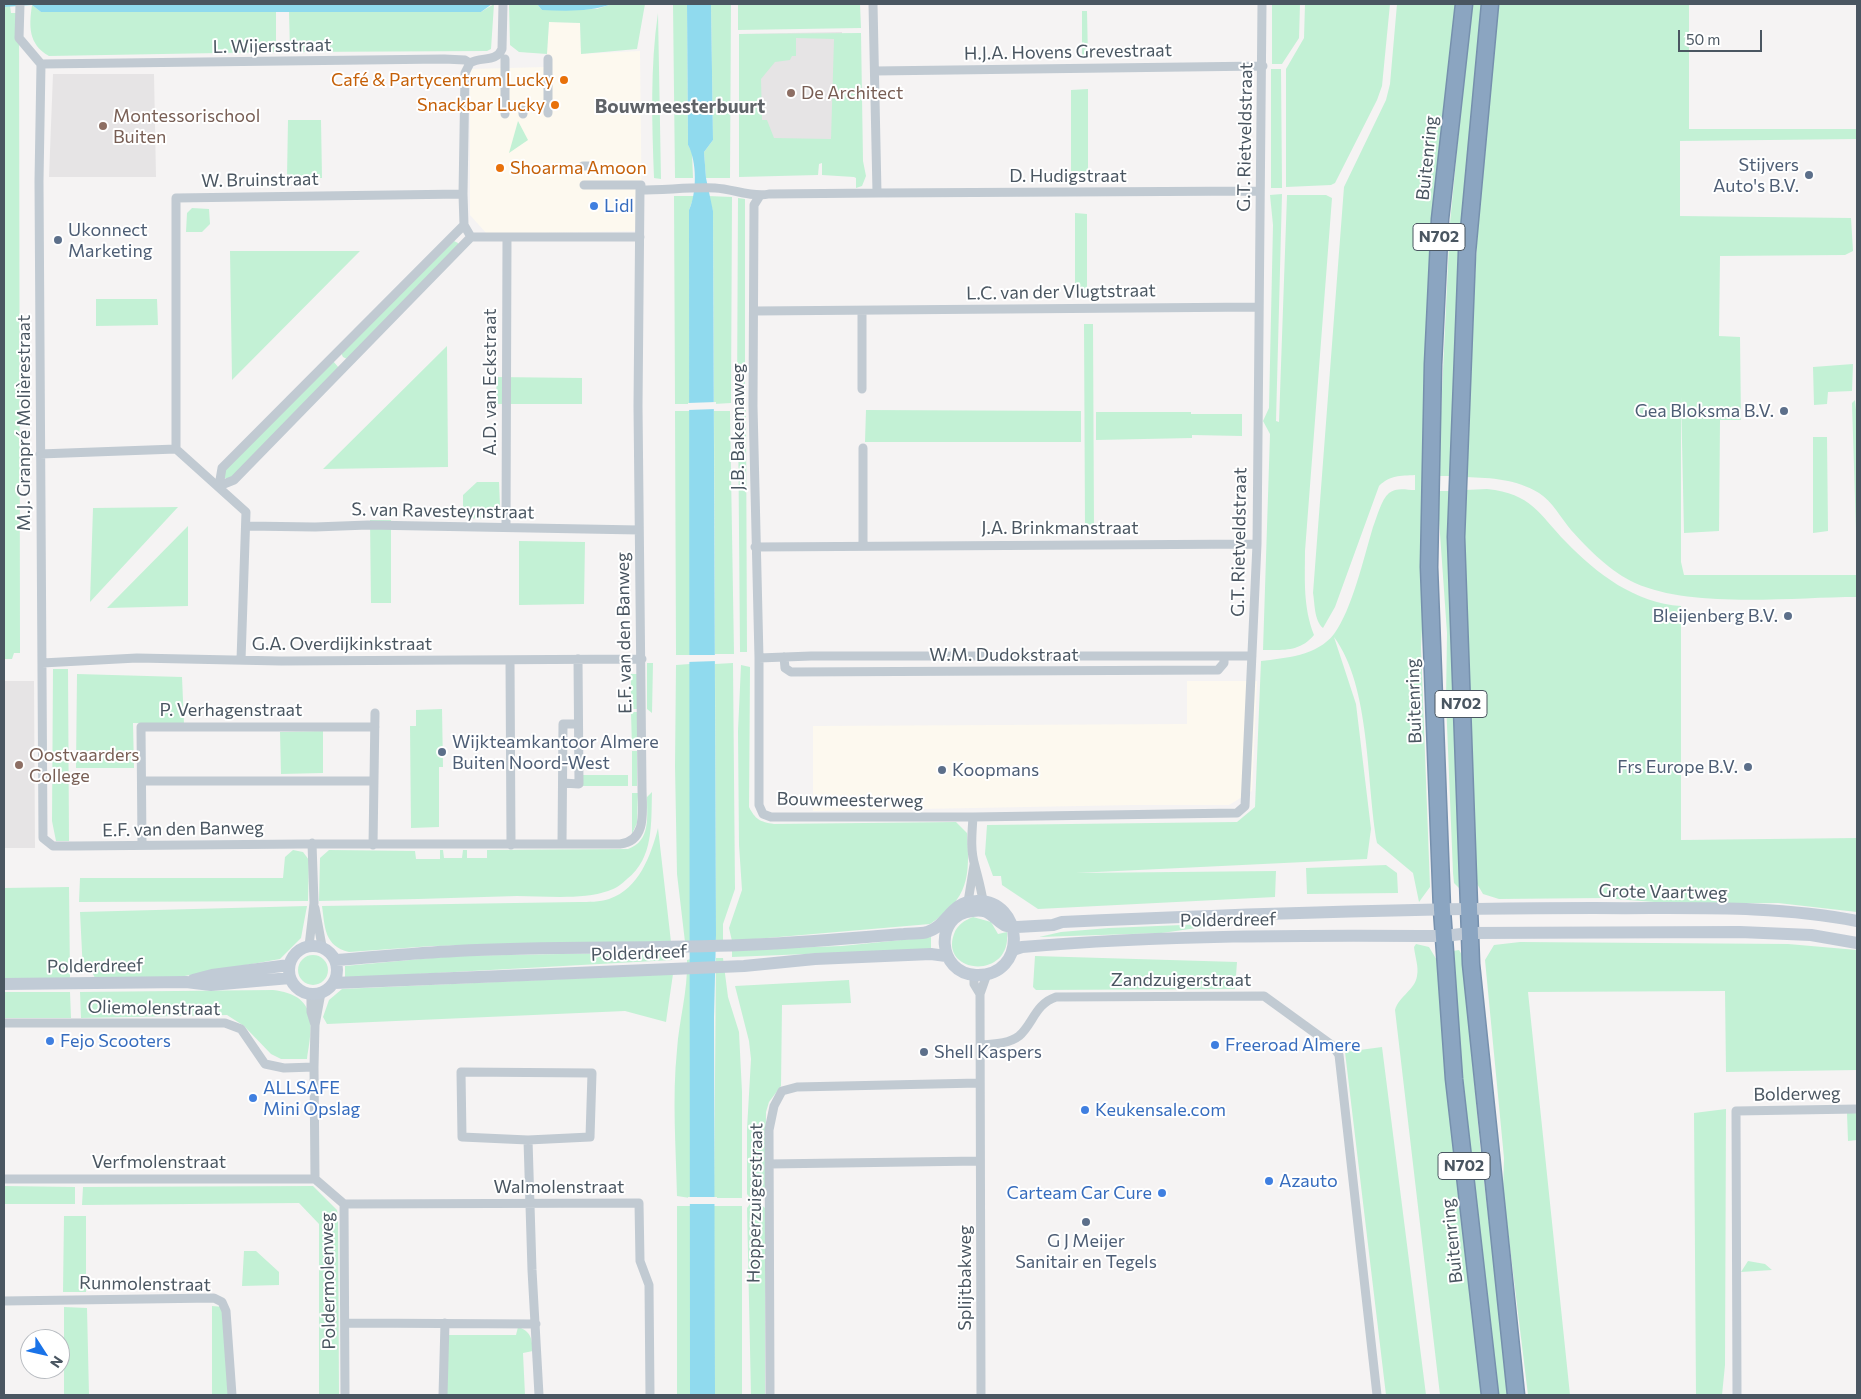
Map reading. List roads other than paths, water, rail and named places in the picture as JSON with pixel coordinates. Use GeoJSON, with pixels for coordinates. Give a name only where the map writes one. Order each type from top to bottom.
{"type":"FeatureCollection","features":[{"type":"Feature","properties":{"kind":"highway","name":"Buitenring"},"geometry":{"type":"LineString","coordinates":[[1464,4],[1440,219],[1433,364],[1428,566],[1442,910],[1454,1079],[1490,1395]]}},
{"type":"Feature","properties":{"kind":"highway","name":"N702"},"geometry":{"type":"LineString","coordinates":[[1490,4],[1467,252],[1456,537],[1467,909],[1516,1395]]}},
{"type":"Feature","properties":{"kind":"main road"},"geometry":{"type":"LineString","coordinates":[[983,901],[1000,908],[1011,924],[1015,940],[1013,950],[1006,963],[980,975],[957,969],[946,956],[944,942],[947,929],[955,918],[968,906],[983,901]]}},
{"type":"Feature","properties":{"kind":"main road","name":"Polderdreef"},"geometry":{"type":"LineString","coordinates":[[336,960],[456,951],[744,945],[928,932],[935,928],[954,909],[968,906]]}},
{"type":"Feature","properties":{"kind":"main road"},"geometry":{"type":"LineString","coordinates":[[968,906],[988,912],[1004,925],[1011,924]]}},
{"type":"Feature","properties":{"kind":"main road","name":"Grote Vaartweg"},"geometry":{"type":"LineString","coordinates":[[1442,910],[1781,910],[1857,921]]}},
{"type":"Feature","properties":{"kind":"main road","name":"Polderdreef"},"geometry":{"type":"LineString","coordinates":[[1011,924],[1053,925],[1062,922],[1193,916],[1442,910]]}},
{"type":"Feature","properties":{"kind":"main road"},"geometry":{"type":"LineString","coordinates":[[1469,933],[1740,932],[1812,935],[1857,944]]}},
{"type":"Feature","properties":{"kind":"main road","name":"Polderdreef"},"geometry":{"type":"LineString","coordinates":[[1013,950],[1022,947],[1080,942],[1194,937],[1445,936],[1469,933]]}},
{"type":"Feature","properties":{"kind":"main road"},"geometry":{"type":"LineString","coordinates":[[316,946],[332,953],[336,960],[338,968],[334,983],[316,994],[298,989],[290,971],[293,956],[300,949],[316,946]]}},
{"type":"Feature","properties":{"kind":"main road","name":"Polderdreef"},"geometry":{"type":"LineString","coordinates":[[334,983],[744,966],[815,959],[931,954],[946,956]]}},
{"type":"Feature","properties":{"kind":"main road","name":"Polderdreef"},"geometry":{"type":"LineString","coordinates":[[4,984],[59,985],[186,982],[212,975],[290,971]]}},
{"type":"Feature","properties":{"kind":"street"},"geometry":{"type":"LineString","coordinates":[[20,4],[19,38],[41,64]]}},
{"type":"Feature","properties":{"kind":"street"},"geometry":{"type":"LineString","coordinates":[[873,4],[877,193]]}},
{"type":"Feature","properties":{"kind":"street","name":"G.T. Rietveldstraat"},"geometry":{"type":"LineString","coordinates":[[973,817],[1237,813],[1245,806],[1257,544],[1263,66],[1262,4]]}},
{"type":"Feature","properties":{"kind":"street"},"geometry":{"type":"LineString","coordinates":[[503,7],[502,56],[505,114]]}},
{"type":"Feature","properties":{"kind":"street","name":"L. Wijersstraat"},"geometry":{"type":"LineString","coordinates":[[41,64],[444,59],[464,60],[470,63],[478,59],[502,56]]}},
{"type":"Feature","properties":{"kind":"street"},"geometry":{"type":"LineString","coordinates":[[548,59],[548,113]]}},
{"type":"Feature","properties":{"kind":"street"},"geometry":{"type":"LineString","coordinates":[[470,63],[465,73],[463,194],[464,225],[471,237]]}},
{"type":"Feature","properties":{"kind":"street","name":"M.J. Granpré Molièrestraat"},"geometry":{"type":"LineString","coordinates":[[41,64],[39,182],[43,838],[53,846]]}},
{"type":"Feature","properties":{"kind":"street","name":"H.J.A. Hovens Grevestraat"},"geometry":{"type":"LineString","coordinates":[[874,71],[1263,66]]}},
{"type":"Feature","properties":{"kind":"street"},"geometry":{"type":"LineString","coordinates":[[584,185],[640,188],[712,188],[735,190],[759,197]]}},
{"type":"Feature","properties":{"kind":"street","name":"E.F. van den Banweg"},"geometry":{"type":"LineString","coordinates":[[53,846],[626,844],[636,838],[641,830],[642,659],[639,530],[640,188]]}},
{"type":"Feature","properties":{"kind":"street","name":"D. Hudigstraat"},"geometry":{"type":"LineString","coordinates":[[759,197],[769,194],[1260,192]]}},
{"type":"Feature","properties":{"kind":"street","name":"W. Bruinstraat"},"geometry":{"type":"LineString","coordinates":[[176,449],[176,198],[463,194]]}},
{"type":"Feature","properties":{"kind":"street","name":"J.B. Bakemaweg"},"geometry":{"type":"LineString","coordinates":[[759,197],[754,205],[755,547],[759,658]]}},
{"type":"Feature","properties":{"kind":"street"},"geometry":{"type":"LineString","coordinates":[[219,486],[222,468],[464,225]]}},
{"type":"Feature","properties":{"kind":"street"},"geometry":{"type":"LineString","coordinates":[[219,486],[234,480],[471,237],[640,238]]}},
{"type":"Feature","properties":{"kind":"street","name":"A.D. van Eckstraat"},"geometry":{"type":"LineString","coordinates":[[506,527],[507,237]]}},
{"type":"Feature","properties":{"kind":"street","name":"L.C. van der Vlugtstraat"},"geometry":{"type":"LineString","coordinates":[[755,311],[1259,307]]}},
{"type":"Feature","properties":{"kind":"street"},"geometry":{"type":"LineString","coordinates":[[862,311],[862,389]]}},
{"type":"Feature","properties":{"kind":"street"},"geometry":{"type":"LineString","coordinates":[[335,354],[347,366]]}},
{"type":"Feature","properties":{"kind":"street"},"geometry":{"type":"LineString","coordinates":[[863,448],[863,545]]}},
{"type":"Feature","properties":{"kind":"street"},"geometry":{"type":"LineString","coordinates":[[40,454],[176,449],[246,512],[241,660]]}},
{"type":"Feature","properties":{"kind":"street","name":"S. van Ravesteynstraat"},"geometry":{"type":"LineString","coordinates":[[246,526],[315,527],[368,524],[639,530]]}},
{"type":"Feature","properties":{"kind":"street","name":"J.A. Brinkmanstraat"},"geometry":{"type":"LineString","coordinates":[[755,547],[1257,544]]}},
{"type":"Feature","properties":{"kind":"street","name":"W.M. Dudokstraat"},"geometry":{"type":"LineString","coordinates":[[784,657],[785,668],[788,671],[809,672],[1218,670],[1224,663],[1224,656]]}},
{"type":"Feature","properties":{"kind":"street","name":"W.M. Dudokstraat"},"geometry":{"type":"LineString","coordinates":[[759,658],[1252,656]]}},
{"type":"Feature","properties":{"kind":"street","name":"G.A. Overdijkinkstraat"},"geometry":{"type":"LineString","coordinates":[[42,663],[137,658],[241,660],[642,659]]}},
{"type":"Feature","properties":{"kind":"street","name":"Bouwmeesterweg"},"geometry":{"type":"LineString","coordinates":[[759,658],[759,806],[763,814],[771,817],[973,817]]}},
{"type":"Feature","properties":{"kind":"street"},"geometry":{"type":"LineString","coordinates":[[563,783],[579,784],[578,659]]}},
{"type":"Feature","properties":{"kind":"street"},"geometry":{"type":"LineString","coordinates":[[510,660],[511,845]]}},
{"type":"Feature","properties":{"kind":"street"},"geometry":{"type":"LineString","coordinates":[[373,845],[375,713]]}},
{"type":"Feature","properties":{"kind":"street"},"geometry":{"type":"LineString","coordinates":[[562,844],[563,724],[578,724]]}},
{"type":"Feature","properties":{"kind":"street","name":"P. Verhagenstraat"},"geometry":{"type":"LineString","coordinates":[[142,845],[141,727],[375,727]]}},
{"type":"Feature","properties":{"kind":"street"},"geometry":{"type":"LineString","coordinates":[[563,742],[578,742]]}},
{"type":"Feature","properties":{"kind":"street"},"geometry":{"type":"LineString","coordinates":[[563,760],[579,761]]}},
{"type":"Feature","properties":{"kind":"street"},"geometry":{"type":"LineString","coordinates":[[142,781],[374,781]]}},
{"type":"Feature","properties":{"kind":"street"},"geometry":{"type":"LineString","coordinates":[[968,906],[974,864],[972,842],[973,817]]}},
{"type":"Feature","properties":{"kind":"street"},"geometry":{"type":"LineString","coordinates":[[312,844],[316,946]]}},
{"type":"Feature","properties":{"kind":"street"},"geometry":{"type":"LineString","coordinates":[[974,864],[980,881],[983,901]]}},
{"type":"Feature","properties":{"kind":"street","name":"Splijtbakweg"},"geometry":{"type":"LineString","coordinates":[[980,975],[974,984],[980,994],[981,1395]]}},
{"type":"Feature","properties":{"kind":"street"},"geometry":{"type":"LineString","coordinates":[[315,1179],[315,1025],[311,1012],[316,994]]}},
{"type":"Feature","properties":{"kind":"street","name":"Zandzuigerstraat"},"geometry":{"type":"LineString","coordinates":[[980,1045],[1003,1043],[1018,1037],[1048,999],[1056,996],[1264,996],[1333,1046],[1339,1056],[1377,1395]]}},
{"type":"Feature","properties":{"kind":"street","name":"Oliemolenstraat"},"geometry":{"type":"LineString","coordinates":[[4,1023],[224,1023],[241,1030],[265,1064],[284,1068],[314,1067]]}},
{"type":"Feature","properties":{"kind":"street"},"geometry":{"type":"LineString","coordinates":[[461,1072],[592,1073],[590,1137],[528,1140],[462,1137],[461,1072]]}},
{"type":"Feature","properties":{"kind":"street","name":"Hopperzuigerstraat"},"geometry":{"type":"LineString","coordinates":[[770,1395],[769,1130],[774,1106],[782,1091],[796,1087],[979,1083]]}},
{"type":"Feature","properties":{"kind":"street","name":"Bolderweg"},"geometry":{"type":"LineString","coordinates":[[1736,1395],[1736,1111],[1857,1109]]}},
{"type":"Feature","properties":{"kind":"street"},"geometry":{"type":"LineString","coordinates":[[528,1140],[539,1395]]}},
{"type":"Feature","properties":{"kind":"street"},"geometry":{"type":"LineString","coordinates":[[769,1164],[980,1161]]}},
{"type":"Feature","properties":{"kind":"street","name":"Verfmolenstraat"},"geometry":{"type":"LineString","coordinates":[[4,1179],[315,1179]]}},
{"type":"Feature","properties":{"kind":"street","name":"Poldermolenweg"},"geometry":{"type":"LineString","coordinates":[[315,1179],[344,1204],[346,1395]]}},
{"type":"Feature","properties":{"kind":"street","name":"Walmolenstraat"},"geometry":{"type":"LineString","coordinates":[[344,1204],[640,1203],[640,1262],[650,1286],[650,1395]]}},
{"type":"Feature","properties":{"kind":"street","name":"Runmolenstraat"},"geometry":{"type":"LineString","coordinates":[[4,1301],[214,1298],[222,1302],[226,1310],[232,1395]]}},
{"type":"Feature","properties":{"kind":"street"},"geometry":{"type":"LineString","coordinates":[[346,1323],[536,1324]]}},
{"type":"Feature","properties":{"kind":"street"},"geometry":{"type":"LineString","coordinates":[[443,1395],[445,1323]]}},
{"type":"Feature","properties":{"kind":"water"},"geometry":{"type":"Polygon","coordinates":[[[4,4],[492,4],[481,12],[41,12],[32,5],[4,7],[4,4]]]}},
{"type":"Feature","properties":{"kind":"water"},"geometry":{"type":"Polygon","coordinates":[[[537,4],[612,4],[587,10],[569,11],[542,10],[537,4]]]}},
{"type":"Feature","properties":{"kind":"water"},"geometry":{"type":"Polygon","coordinates":[[[687,4],[711,4],[713,140],[704,152],[706,178],[713,211],[716,935],[714,1017],[715,1395],[690,1395],[689,210],[692,203],[695,177],[693,160],[688,145],[687,4]]]}},
{"type":"Feature","properties":{"kind":"place","name":"Café & Partycentrum Lucky"},"geometry":{"type":"Point","coordinates":[564,80]}},
{"type":"Feature","properties":{"kind":"place","name":"De Architect"},"geometry":{"type":"Point","coordinates":[791,93]}},
{"type":"Feature","properties":{"kind":"place","name":"Snackbar Lucky"},"geometry":{"type":"Point","coordinates":[555,105]}},
{"type":"Feature","properties":{"kind":"place","name":"Montessorischool Buiten"},"geometry":{"type":"Point","coordinates":[103,126]}},
{"type":"Feature","properties":{"kind":"place","name":"Shoarma Amoon"},"geometry":{"type":"Point","coordinates":[500,168]}},
{"type":"Feature","properties":{"kind":"place","name":"Stijvers Auto's B.V."},"geometry":{"type":"Point","coordinates":[1809,175]}},
{"type":"Feature","properties":{"kind":"place","name":"Lidl"},"geometry":{"type":"Point","coordinates":[594,206]}},
{"type":"Feature","properties":{"kind":"place","name":"Ukonnect Marketing"},"geometry":{"type":"Point","coordinates":[58,240]}},
{"type":"Feature","properties":{"kind":"place","name":"Gea Bloksma B.V."},"geometry":{"type":"Point","coordinates":[1784,411]}},
{"type":"Feature","properties":{"kind":"place","name":"Bleijenberg B.V."},"geometry":{"type":"Point","coordinates":[1788,616]}},
{"type":"Feature","properties":{"kind":"place","name":"Wijkteamkantoor Almere Buiten Noord-West"},"geometry":{"type":"Point","coordinates":[442,752]}},
{"type":"Feature","properties":{"kind":"place","name":"Oostvaarders College"},"geometry":{"type":"Point","coordinates":[19,765]}},
{"type":"Feature","properties":{"kind":"place","name":"Frs Europe B.V."},"geometry":{"type":"Point","coordinates":[1748,767]}},
{"type":"Feature","properties":{"kind":"place","name":"Koopmans"},"geometry":{"type":"Point","coordinates":[942,770]}},
{"type":"Feature","properties":{"kind":"place","name":"Fejo Scooters"},"geometry":{"type":"Point","coordinates":[50,1041]}},
{"type":"Feature","properties":{"kind":"place","name":"Freeroad Almere"},"geometry":{"type":"Point","coordinates":[1215,1045]}},
{"type":"Feature","properties":{"kind":"place","name":"Shell Kaspers"},"geometry":{"type":"Point","coordinates":[924,1052]}},
{"type":"Feature","properties":{"kind":"place","name":"ALLSAFE Mini Opslag"},"geometry":{"type":"Point","coordinates":[253,1098]}},
{"type":"Feature","properties":{"kind":"place","name":"Keukensale.com"},"geometry":{"type":"Point","coordinates":[1085,1110]}},
{"type":"Feature","properties":{"kind":"place","name":"Azauto"},"geometry":{"type":"Point","coordinates":[1269,1181]}},
{"type":"Feature","properties":{"kind":"place","name":"Carteam Car Cure"},"geometry":{"type":"Point","coordinates":[1162,1193]}},
{"type":"Feature","properties":{"kind":"place","name":"G J Meijer Sanitair en Tegels"},"geometry":{"type":"Point","coordinates":[1086,1222]}},
{"type":"Feature","properties":{"kind":"district","name":"Bouwmeesterbuurt"},"geometry":{"type":"Point","coordinates":[680,107]}}]}
